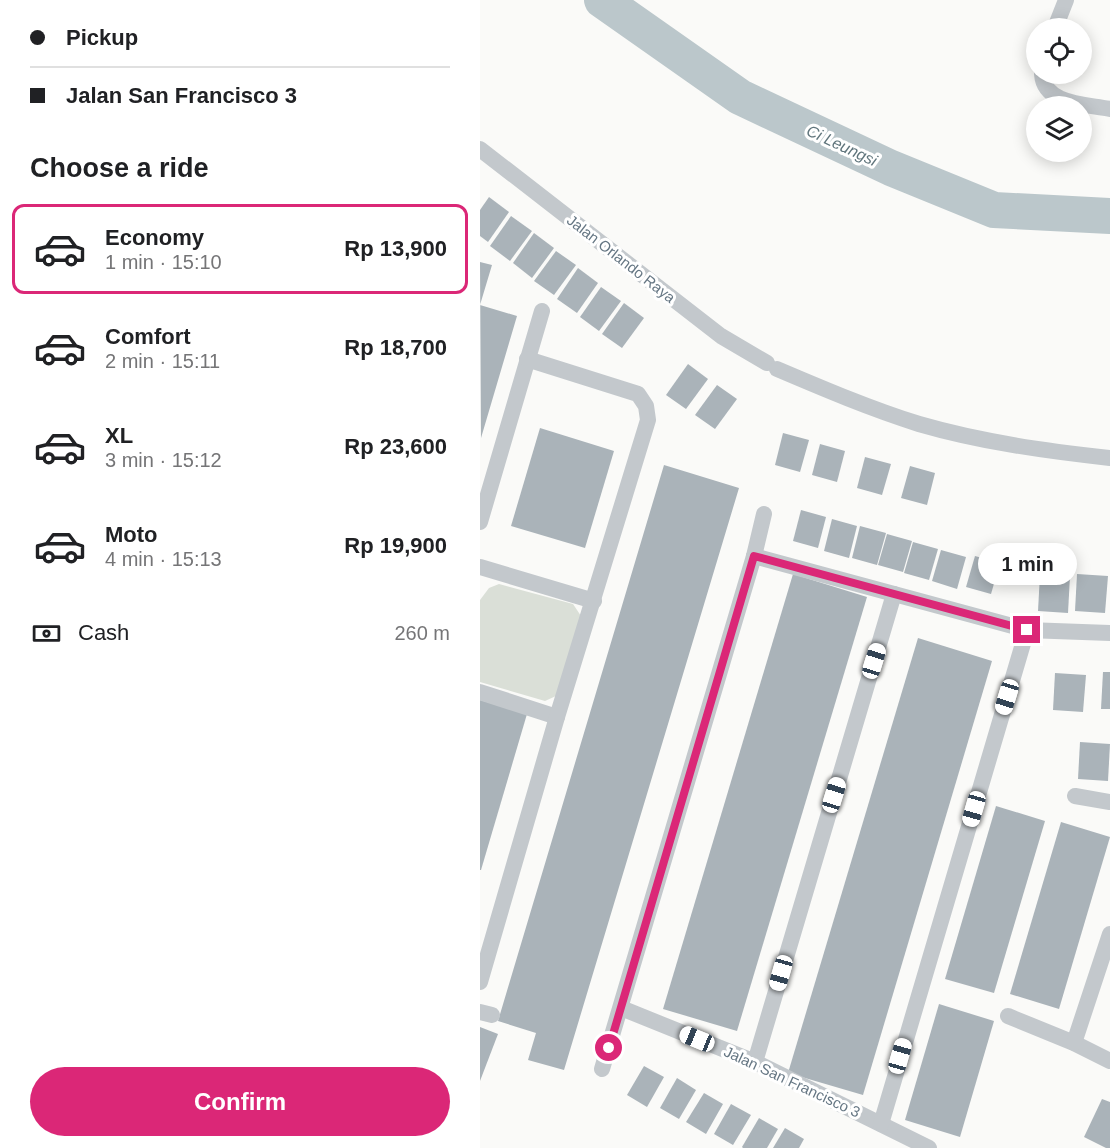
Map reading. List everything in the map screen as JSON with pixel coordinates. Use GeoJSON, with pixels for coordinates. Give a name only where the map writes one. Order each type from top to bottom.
{"type":"FeatureCollection","features":[{"type":"Feature","properties":{"kind":"street"},"geometry":{"type":"LineString","coordinates":[[1059,18],[1066,0]]}},
{"type":"Feature","properties":{"kind":"street"},"geometry":{"type":"LineString","coordinates":[[1045,84],[1048,92],[1061,100],[1110,109]]}},
{"type":"Feature","properties":{"kind":"street","name":"Jalan Orlando Raya"},"geometry":{"type":"LineString","coordinates":[[480,149],[721,336],[772,366],[860,404],[921,424],[987,441],[1110,458]]}},
{"type":"Feature","properties":{"kind":"street"},"geometry":{"type":"LineString","coordinates":[[480,522],[542,311]]}},
{"type":"Feature","properties":{"kind":"street"},"geometry":{"type":"LineString","coordinates":[[480,982],[557,717],[648,420],[646,406],[638,394],[527,359]]}},
{"type":"Feature","properties":{"kind":"street"},"geometry":{"type":"LineString","coordinates":[[602,1069],[765,514]]}},
{"type":"Feature","properties":{"kind":"street"},"geometry":{"type":"LineString","coordinates":[[754,556],[1027,630],[1110,633]]}},
{"type":"Feature","properties":{"kind":"street"},"geometry":{"type":"LineString","coordinates":[[480,567],[594,602]]}},
{"type":"Feature","properties":{"kind":"street"},"geometry":{"type":"LineString","coordinates":[[754,1062],[894,594]]}},
{"type":"Feature","properties":{"kind":"street"},"geometry":{"type":"LineString","coordinates":[[880,1124],[1027,630]]}},
{"type":"Feature","properties":{"kind":"street"},"geometry":{"type":"LineString","coordinates":[[480,692],[557,717]]}},
{"type":"Feature","properties":{"kind":"street"},"geometry":{"type":"LineString","coordinates":[[1075,796],[1110,802]]}},
{"type":"Feature","properties":{"kind":"street"},"geometry":{"type":"LineString","coordinates":[[1074,1043],[1110,934]]}},
{"type":"Feature","properties":{"kind":"street","name":"Jalan San Francisco 3"},"geometry":{"type":"LineString","coordinates":[[621,1008],[754,1062],[929,1148]]}},
{"type":"Feature","properties":{"kind":"street"},"geometry":{"type":"LineString","coordinates":[[1008,1016],[1074,1043],[1110,1061]]}},
{"type":"Feature","properties":{"kind":"shaded area"},"geometry":{"type":"Polygon","coordinates":[[[499,584],[573,604],[581,616],[556,696],[545,701],[480,682],[480,600],[489,588],[499,584]]]}},
{"type":"Feature","properties":{"kind":"building"},"geometry":{"type":"Polygon","coordinates":[[[489,197],[509,212],[488,242],[480,236],[480,210],[489,197]]]}},
{"type":"Feature","properties":{"kind":"building"},"geometry":{"type":"Polygon","coordinates":[[[511,216],[532,231],[510,261],[490,246],[511,216]]]}},
{"type":"Feature","properties":{"kind":"building"},"geometry":{"type":"Polygon","coordinates":[[[534,233],[554,248],[532,278],[513,263],[534,233]]]}},
{"type":"Feature","properties":{"kind":"building"},"geometry":{"type":"Polygon","coordinates":[[[556,251],[576,265],[554,295],[534,281],[556,251]]]}},
{"type":"Feature","properties":{"kind":"building"},"geometry":{"type":"Polygon","coordinates":[[[480,262],[492,265],[480,304],[480,262]]]}},
{"type":"Feature","properties":{"kind":"building"},"geometry":{"type":"Polygon","coordinates":[[[578,268],[598,283],[577,313],[557,299],[578,268]]]}},
{"type":"Feature","properties":{"kind":"building"},"geometry":{"type":"Polygon","coordinates":[[[601,287],[621,301],[599,331],[580,317],[601,287]]]}},
{"type":"Feature","properties":{"kind":"building"},"geometry":{"type":"Polygon","coordinates":[[[624,303],[644,318],[622,348],[602,334],[624,303]]]}},
{"type":"Feature","properties":{"kind":"building"},"geometry":{"type":"Polygon","coordinates":[[[480,305],[517,316],[481,438],[480,305]]]}},
{"type":"Feature","properties":{"kind":"building"},"geometry":{"type":"Polygon","coordinates":[[[688,364],[708,379],[686,409],[666,395],[688,364]]]}},
{"type":"Feature","properties":{"kind":"building"},"geometry":{"type":"Polygon","coordinates":[[[717,385],[737,399],[715,429],[695,415],[717,385]]]}},
{"type":"Feature","properties":{"kind":"building"},"geometry":{"type":"Polygon","coordinates":[[[540,428],[614,451],[585,548],[511,526],[540,428]]]}},
{"type":"Feature","properties":{"kind":"building"},"geometry":{"type":"Polygon","coordinates":[[[783,433],[809,440],[800,472],[775,465],[783,433]]]}},
{"type":"Feature","properties":{"kind":"building"},"geometry":{"type":"Polygon","coordinates":[[[820,444],[845,451],[837,482],[812,475],[820,444]]]}},
{"type":"Feature","properties":{"kind":"building"},"geometry":{"type":"Polygon","coordinates":[[[865,457],[891,464],[882,495],[857,488],[865,457]]]}},
{"type":"Feature","properties":{"kind":"building"},"geometry":{"type":"Polygon","coordinates":[[[664,465],[739,488],[564,1070],[528,1060],[536,1033],[498,1021],[664,465]]]}},
{"type":"Feature","properties":{"kind":"building"},"geometry":{"type":"Polygon","coordinates":[[[910,466],[935,473],[927,505],[901,498],[910,466]]]}},
{"type":"Feature","properties":{"kind":"building"},"geometry":{"type":"Polygon","coordinates":[[[801,510],[826,517],[818,548],[793,541],[801,510]]]}},
{"type":"Feature","properties":{"kind":"building"},"geometry":{"type":"Polygon","coordinates":[[[832,519],[857,526],[849,558],[824,551],[832,519]]]}},
{"type":"Feature","properties":{"kind":"building"},"geometry":{"type":"Polygon","coordinates":[[[860,526],[886,533],[877,565],[852,558],[860,526]]]}},
{"type":"Feature","properties":{"kind":"building"},"geometry":{"type":"Polygon","coordinates":[[[887,534],[912,541],[903,572],[878,565],[887,534]]]}},
{"type":"Feature","properties":{"kind":"building"},"geometry":{"type":"Polygon","coordinates":[[[913,542],[938,549],[929,580],[904,573],[913,542]]]}},
{"type":"Feature","properties":{"kind":"building"},"geometry":{"type":"Polygon","coordinates":[[[941,550],[966,557],[957,589],[932,581],[941,550]]]}},
{"type":"Feature","properties":{"kind":"building"},"geometry":{"type":"Polygon","coordinates":[[[975,556],[1000,563],[991,594],[966,587],[975,556]]]}},
{"type":"Feature","properties":{"kind":"building"},"geometry":{"type":"Polygon","coordinates":[[[793,574],[867,597],[737,1031],[663,1009],[793,574]]]}},
{"type":"Feature","properties":{"kind":"building"},"geometry":{"type":"Polygon","coordinates":[[[1040,574],[1070,576],[1068,613],[1038,611],[1040,574]]]}},
{"type":"Feature","properties":{"kind":"building"},"geometry":{"type":"Polygon","coordinates":[[[1077,574],[1108,576],[1105,613],[1075,611],[1077,574]]]}},
{"type":"Feature","properties":{"kind":"building"},"geometry":{"type":"Polygon","coordinates":[[[918,638],[992,661],[863,1095],[788,1073],[918,638]]]}},
{"type":"Feature","properties":{"kind":"building"},"geometry":{"type":"Polygon","coordinates":[[[1103,672],[1110,672],[1110,709],[1101,709],[1103,672]]]}},
{"type":"Feature","properties":{"kind":"building"},"geometry":{"type":"Polygon","coordinates":[[[1055,673],[1086,675],[1083,712],[1053,710],[1055,673]]]}},
{"type":"Feature","properties":{"kind":"building"},"geometry":{"type":"Polygon","coordinates":[[[480,700],[527,714],[481,870],[480,870],[480,700]]]}},
{"type":"Feature","properties":{"kind":"building"},"geometry":{"type":"Polygon","coordinates":[[[1080,742],[1110,744],[1108,781],[1078,779],[1080,742]]]}},
{"type":"Feature","properties":{"kind":"building"},"geometry":{"type":"Polygon","coordinates":[[[996,806],[1045,821],[994,993],[945,979],[996,806]]]}},
{"type":"Feature","properties":{"kind":"building"},"geometry":{"type":"Polygon","coordinates":[[[1061,822],[1110,837],[1059,1009],[1010,994],[1061,822]]]}},
{"type":"Feature","properties":{"kind":"building"},"geometry":{"type":"Polygon","coordinates":[[[939,1004],[994,1021],[960,1137],[905,1120],[939,1004]]]}},
{"type":"Feature","properties":{"kind":"building"},"geometry":{"type":"Polygon","coordinates":[[[480,1027],[498,1034],[480,1081],[480,1027]]]}},
{"type":"Feature","properties":{"kind":"building"},"geometry":{"type":"Polygon","coordinates":[[[644,1066],[664,1077],[647,1107],[627,1095],[644,1066]]]}},
{"type":"Feature","properties":{"kind":"building"},"geometry":{"type":"Polygon","coordinates":[[[677,1078],[696,1090],[679,1119],[660,1108],[677,1078]]]}},
{"type":"Feature","properties":{"kind":"building"},"geometry":{"type":"Polygon","coordinates":[[[704,1093],[723,1104],[706,1134],[686,1122],[704,1093]]]}},
{"type":"Feature","properties":{"kind":"building"},"geometry":{"type":"Polygon","coordinates":[[[1102,1099],[1110,1102],[1110,1148],[1084,1137],[1102,1099]]]}},
{"type":"Feature","properties":{"kind":"building"},"geometry":{"type":"Polygon","coordinates":[[[731,1104],[751,1115],[733,1145],[714,1134],[731,1104]]]}},
{"type":"Feature","properties":{"kind":"building"},"geometry":{"type":"Polygon","coordinates":[[[759,1118],[778,1129],[767,1148],[743,1148],[742,1147],[759,1118]]]}},
{"type":"Feature","properties":{"kind":"building"},"geometry":{"type":"Polygon","coordinates":[[[785,1128],[804,1139],[799,1148],[773,1148],[785,1128]]]}},
{"type":"Feature","properties":{"kind":"waterway","name":"Ci Leungsi"},"geometry":{"type":"LineString","coordinates":[[602,0],[740,97],[891,168],[994,210],[1110,216]]}},
{"type":"Feature","properties":{"kind":"route"},"geometry":{"type":"LineString","coordinates":[[609,1048],[754,556],[1027,630]]}}]}
